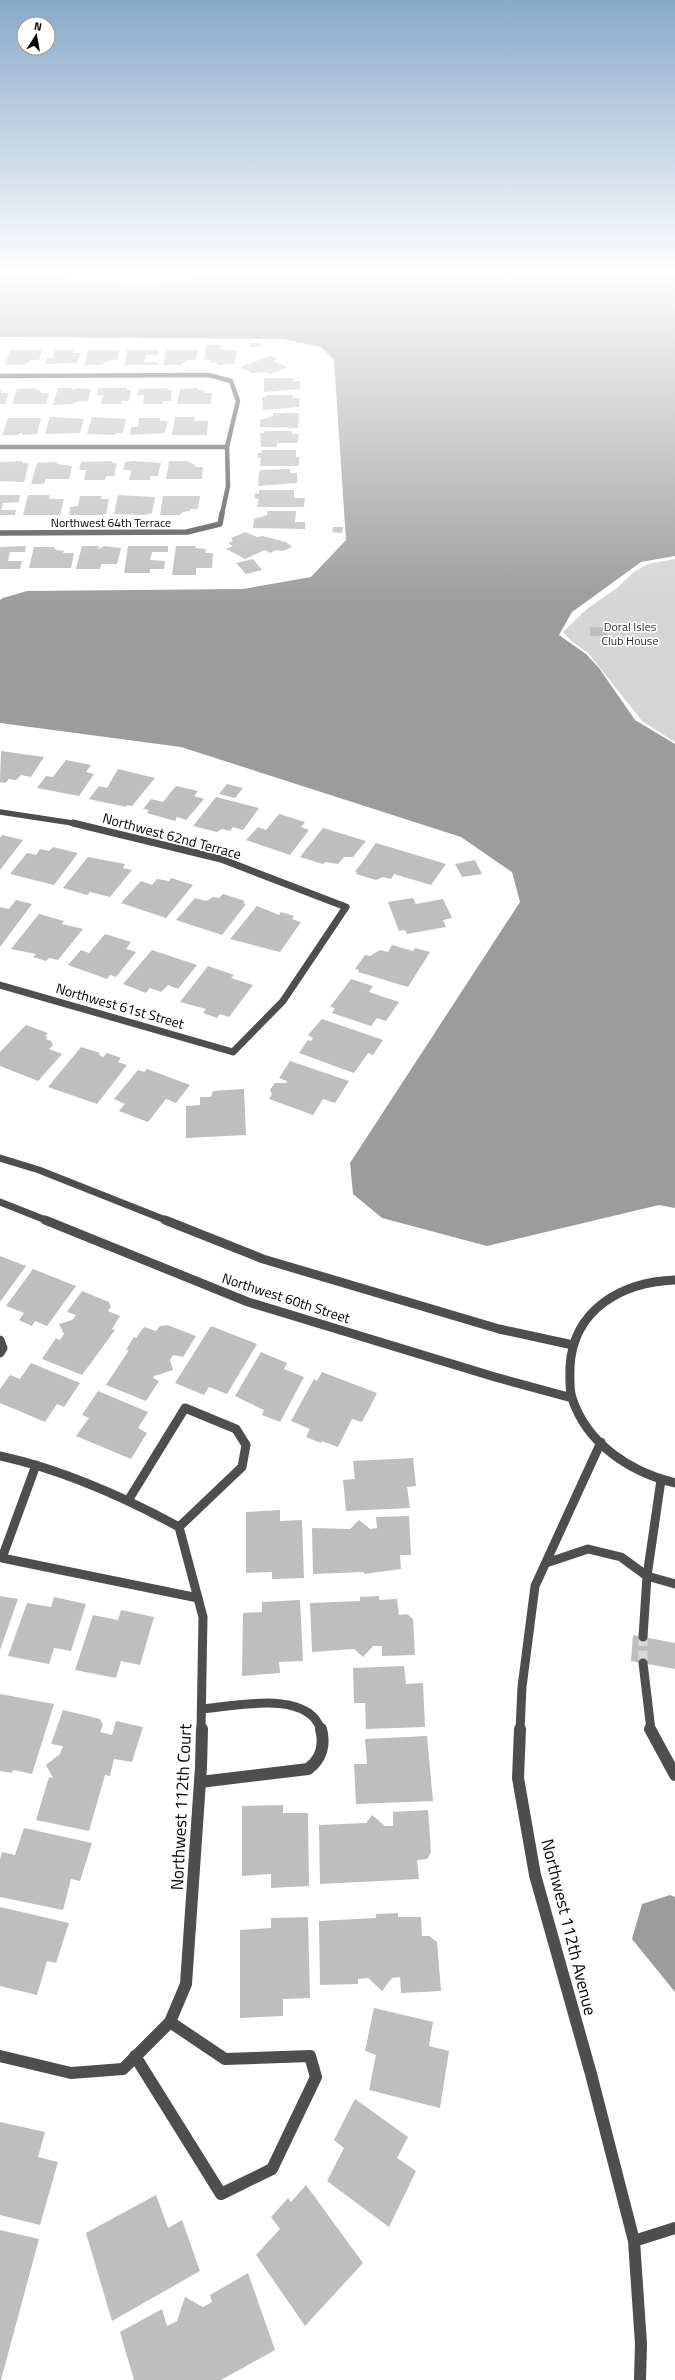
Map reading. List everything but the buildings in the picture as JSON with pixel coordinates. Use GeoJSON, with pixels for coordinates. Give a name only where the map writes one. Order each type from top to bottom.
{"type":"FeatureCollection","features":[{"type":"Feature","properties":{"kind":"street"},"geometry":{"type":"LineString","coordinates":[[0,447],[227,447],[238,401],[231,382]]}},
{"type":"Feature","properties":{"kind":"street","name":"Northwest 64th Terrace"},"geometry":{"type":"LineString","coordinates":[[0,533],[187,532],[220,524],[228,486],[227,447]]}},
{"type":"Feature","properties":{"kind":"street","name":"Northwest 62nd Terrace"},"geometry":{"type":"LineString","coordinates":[[0,812],[85,825],[221,859],[346,907],[283,1001],[233,1052]]}},
{"type":"Feature","properties":{"kind":"street","name":"Northwest 61st Street"},"geometry":{"type":"LineString","coordinates":[[0,985],[233,1052]]}},
{"type":"Feature","properties":{"kind":"street"},"geometry":{"type":"LineString","coordinates":[[0,1158],[39,1170],[263,1259],[499,1329],[572,1345]]}},
{"type":"Feature","properties":{"kind":"street","name":"Northwest 60th Street"},"geometry":{"type":"LineString","coordinates":[[0,1202],[248,1302],[495,1377],[572,1398]]}},
{"type":"Feature","properties":{"kind":"street"},"geometry":{"type":"LineString","coordinates":[[675,1280],[664,1279],[635,1283],[607,1297],[585,1319],[572,1345],[570,1370],[572,1398],[589,1430],[616,1458],[652,1478],[675,1483]]}},
{"type":"Feature","properties":{"kind":"street"},"geometry":{"type":"LineString","coordinates":[[0,1340],[3,1348],[0,1353]]}},
{"type":"Feature","properties":{"kind":"street"},"geometry":{"type":"LineString","coordinates":[[0,1456],[62,1471],[129,1499],[179,1527],[242,1467],[246,1444],[236,1429],[185,1408],[129,1499]]}},
{"type":"Feature","properties":{"kind":"street","name":"Northwest 112th Avenue"},"geometry":{"type":"LineString","coordinates":[[601,1442],[535,1586],[522,1686],[518,1778],[535,1875],[591,2074],[634,2241],[641,2344],[640,2380]]}},
{"type":"Feature","properties":{"kind":"street"},"geometry":{"type":"LineString","coordinates":[[36,1465],[2,1558],[198,1598]]}},
{"type":"Feature","properties":{"kind":"street"},"geometry":{"type":"LineString","coordinates":[[643,1637],[647,1576],[661,1480]]}},
{"type":"Feature","properties":{"kind":"street","name":"Northwest 112th Court"},"geometry":{"type":"LineString","coordinates":[[0,2056],[71,2073],[123,2069],[170,2022],[186,1984],[200,1782],[203,1617],[179,1527]]}},
{"type":"Feature","properties":{"kind":"street"},"geometry":{"type":"LineString","coordinates":[[546,1563],[588,1549],[621,1557],[647,1576],[675,1584]]}},
{"type":"Feature","properties":{"kind":"street"},"geometry":{"type":"LineString","coordinates":[[643,1663],[650,1726],[675,1775]]}},
{"type":"Feature","properties":{"kind":"street"},"geometry":{"type":"LineString","coordinates":[[200,1782],[308,1769],[315,1764],[321,1752],[323,1741],[320,1722],[311,1713],[303,1708],[266,1704],[202,1709]]}},
{"type":"Feature","properties":{"kind":"street"},"geometry":{"type":"LineString","coordinates":[[136,2056],[221,2194],[272,2169],[316,2078],[310,2056],[225,2059],[170,2022]]}},
{"type":"Feature","properties":{"kind":"street"},"geometry":{"type":"LineString","coordinates":[[634,2241],[675,2228]]}},
{"type":"Feature","properties":{"kind":"green space","name":"Doral Isles Club House"},"geometry":{"type":"Polygon","coordinates":[[[675,559],[675,742],[642,721],[588,653],[571,641],[563,632],[588,608],[617,588],[635,571],[648,564],[675,559]]]}},
{"type":"Feature","properties":{"kind":"shaded area"},"geometry":{"type":"Polygon","coordinates":[[[335,382],[675,382],[675,556],[641,562],[572,612],[559,635],[586,654],[599,668],[635,720],[675,744],[675,1208],[659,1205],[487,1246],[382,1218],[353,1194],[350,1163],[520,902],[512,872],[461,837],[181,747],[0,723],[0,600],[3,598],[27,591],[243,589],[311,577],[346,540],[335,382]]]}},
{"type":"Feature","properties":{"kind":"shaded area"},"geometry":{"type":"Polygon","coordinates":[[[670,1895],[675,1897],[675,1992],[632,1939],[642,1904],[670,1895]]]}},
{"type":"Feature","properties":{"kind":"tunnel"},"geometry":{"type":"LineString","coordinates":[[643,1637],[643,1663]]}}]}
